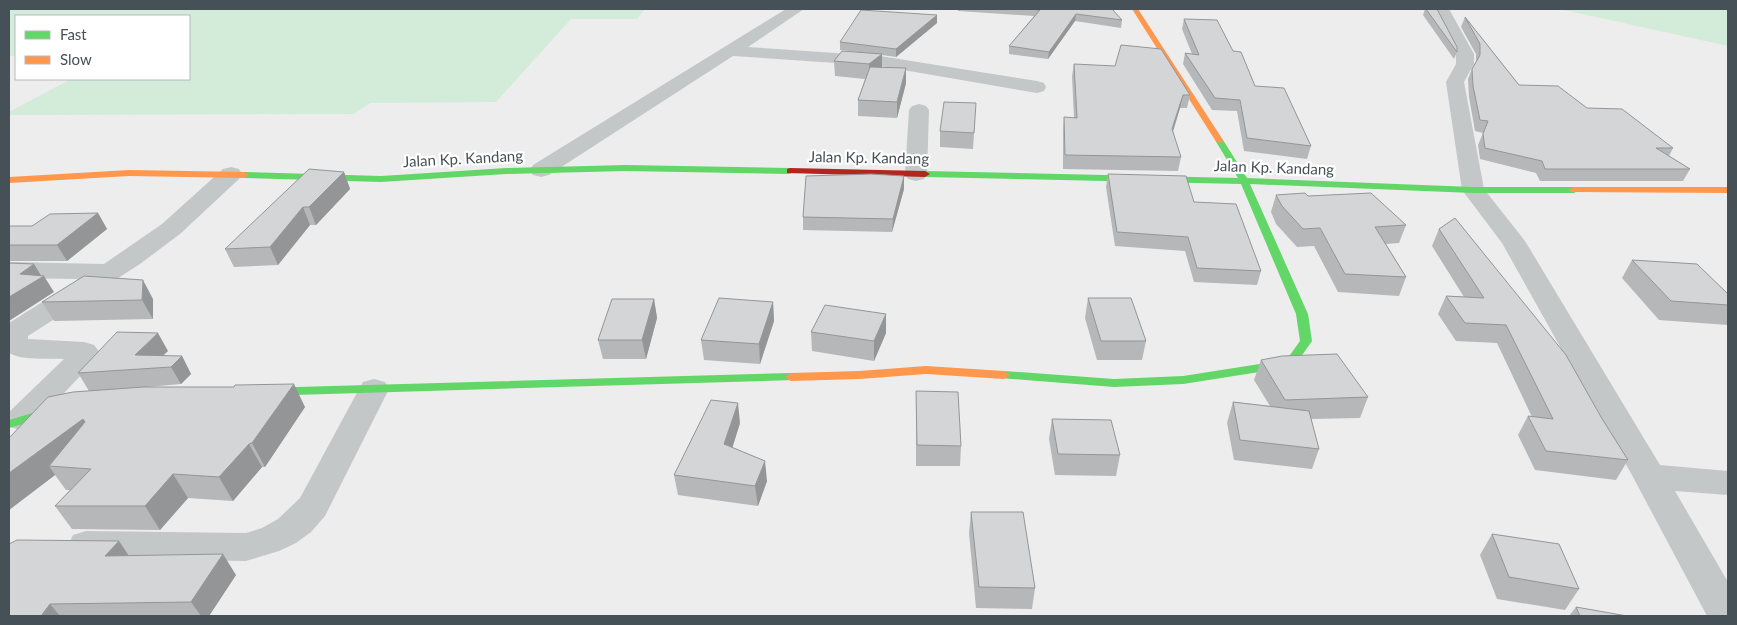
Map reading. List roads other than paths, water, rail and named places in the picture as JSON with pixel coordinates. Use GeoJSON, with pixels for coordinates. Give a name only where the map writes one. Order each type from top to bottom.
{"type":"FeatureCollection","features":[{"type":"Feature","properties":{"kind":"street"},"geometry":{"type":"LineString","coordinates":[[541,170],[796,9]]}},
{"type":"Feature","properties":{"kind":"street"},"geometry":{"type":"LineString","coordinates":[[247,393],[859,375],[926,370],[1114,383],[1183,380],[1268,367],[1294,358],[1306,341],[1302,314],[1244,181],[1175,69],[1135,9]]}},
{"type":"Feature","properties":{"kind":"street"},"geometry":{"type":"LineString","coordinates":[[1441,9],[1465,54],[1465,64],[1455,82],[1473,190],[1518,248],[1544,297],[1650,477],[1727,616]]}},
{"type":"Feature","properties":{"kind":"street"},"geometry":{"type":"LineString","coordinates":[[731,51],[880,61],[1037,87]]}},
{"type":"Feature","properties":{"kind":"street"},"geometry":{"type":"LineString","coordinates":[[916,174],[919,110]]}},
{"type":"Feature","properties":{"kind":"street","name":"Jalan Kp. Kandang"},"geometry":{"type":"LineString","coordinates":[[9,180],[129,173],[231,174],[347,179],[423,177],[541,170],[682,168],[1244,181],[1473,190],[1728,190]]}},
{"type":"Feature","properties":{"kind":"street"},"geometry":{"type":"LineString","coordinates":[[15,422],[86,354],[78,351],[21,348],[14,343],[15,332],[39,314],[131,259],[171,229],[231,174]]}},
{"type":"Feature","properties":{"kind":"street"},"geometry":{"type":"LineString","coordinates":[[9,270],[108,272]]}},
{"type":"Feature","properties":{"kind":"street"},"geometry":{"type":"LineString","coordinates":[[52,545],[246,547],[268,542],[296,525],[313,508],[374,389]]}},
{"type":"Feature","properties":{"kind":"street"},"geometry":{"type":"LineString","coordinates":[[15,422],[80,405]]}},
{"type":"Feature","properties":{"kind":"street"},"geometry":{"type":"LineString","coordinates":[[1650,477],[1728,483]]}}]}
